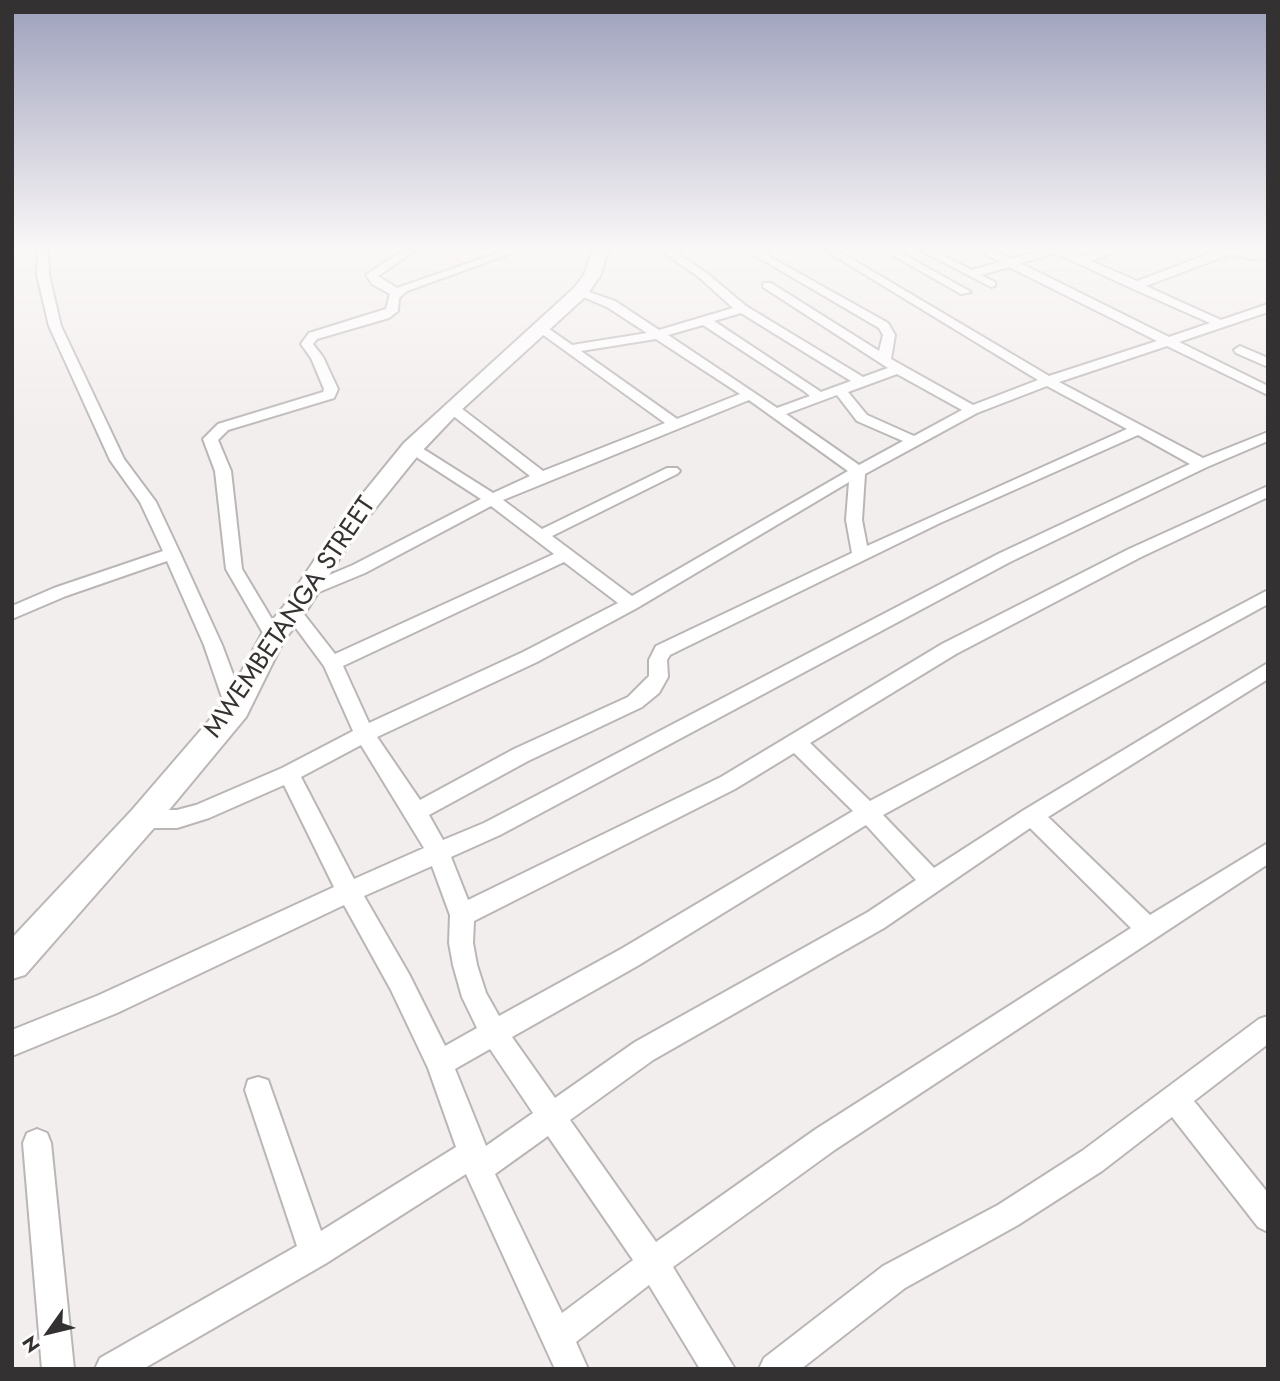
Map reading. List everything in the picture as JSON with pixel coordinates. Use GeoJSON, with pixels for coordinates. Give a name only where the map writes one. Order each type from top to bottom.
{"type":"FeatureCollection","features":[{"type":"Feature","properties":{"kind":"street"},"geometry":{"type":"LineString","coordinates":[[52,313],[55,326],[117,460],[148,502],[172,553],[213,645],[236,709]]}},
{"type":"Feature","properties":{"kind":"street"},"geometry":{"type":"LineString","coordinates":[[273,636],[234,569],[223,471],[210,439],[223,427],[317,401],[329,395],[331,389],[317,357],[307,344],[308,340],[322,332],[388,313]]}},
{"type":"Feature","properties":{"kind":"street","name":"MWEMBETANGA STREET"},"geometry":{"type":"LineString","coordinates":[[12,963],[144,819],[236,709],[273,636],[293,612],[347,528],[412,447],[557,313]]}},
{"type":"Feature","properties":{"kind":"street"},"geometry":{"type":"LineString","coordinates":[[625,313],[750,395],[858,471]]}},
{"type":"Feature","properties":{"kind":"street"},"geometry":{"type":"LineString","coordinates":[[572,349],[656,335],[728,313]]}},
{"type":"Feature","properties":{"kind":"street"},"geometry":{"type":"LineString","coordinates":[[749,313],[862,382]]}},
{"type":"Feature","properties":{"kind":"street"},"geometry":{"type":"LineString","coordinates":[[812,313],[898,369],[972,410]]}},
{"type":"Feature","properties":{"kind":"street"},"geometry":{"type":"LineString","coordinates":[[862,313],[884,326],[889,335],[884,359]]}},
{"type":"Feature","properties":{"kind":"street"},"geometry":{"type":"LineString","coordinates":[[936,313],[1048,381],[1202,464]]}},
{"type":"Feature","properties":{"kind":"street"},"geometry":{"type":"LineString","coordinates":[[1111,313],[1268,391]]}},
{"type":"Feature","properties":{"kind":"street"},"geometry":{"type":"LineString","coordinates":[[1197,313],[1221,324]]}},
{"type":"Feature","properties":{"kind":"street"},"geometry":{"type":"LineString","coordinates":[[144,819],[177,819],[201,812],[289,774],[364,734],[530,657],[631,604],[858,471],[972,410],[1048,381],[1252,313]]}},
{"type":"Feature","properties":{"kind":"street"},"geometry":{"type":"LineString","coordinates":[[705,321],[809,387],[819,398]]}},
{"type":"Feature","properties":{"kind":"street"},"geometry":{"type":"LineString","coordinates":[[541,329],[674,423]]}},
{"type":"Feature","properties":{"kind":"street"},"geometry":{"type":"LineString","coordinates":[[1240,350],[1268,363]]}},
{"type":"Feature","properties":{"kind":"street"},"geometry":{"type":"LineString","coordinates":[[776,414],[898,369]]}},
{"type":"Feature","properties":{"kind":"street"},"geometry":{"type":"LineString","coordinates":[[840,390],[862,418],[914,441]]}},
{"type":"Feature","properties":{"kind":"street"},"geometry":{"type":"LineString","coordinates":[[307,591],[359,569],[492,499],[541,477],[750,395]]}},
{"type":"Feature","properties":{"kind":"street"},"geometry":{"type":"LineString","coordinates":[[452,408],[541,477]]}},
{"type":"Feature","properties":{"kind":"street"},"geometry":{"type":"LineString","coordinates":[[416,812],[521,755],[635,702],[652,688],[659,677],[657,660],[663,651],[967,505],[1140,429]]}},
{"type":"Feature","properties":{"kind":"street"},"geometry":{"type":"LineString","coordinates":[[12,1044],[108,1004],[524,813],[650,743],[1014,552],[1268,436]]}},
{"type":"Feature","properties":{"kind":"street"},"geometry":{"type":"LineString","coordinates":[[412,447],[492,499],[631,604]]}},
{"type":"Feature","properties":{"kind":"street"},"geometry":{"type":"LineString","coordinates":[[540,536],[672,471]]}},
{"type":"Feature","properties":{"kind":"street"},"geometry":{"type":"LineString","coordinates":[[858,471],[854,520],[861,555]]}},
{"type":"Feature","properties":{"kind":"street"},"geometry":{"type":"LineString","coordinates":[[462,915],[680,808],[797,743],[949,649],[1135,553],[1268,491]]}},
{"type":"Feature","properties":{"kind":"street"},"geometry":{"type":"LineString","coordinates":[[12,612],[60,592],[172,553]]}},
{"type":"Feature","properties":{"kind":"street"},"geometry":{"type":"LineString","coordinates":[[332,663],[565,555]]}},
{"type":"Feature","properties":{"kind":"street"},"geometry":{"type":"LineString","coordinates":[[440,1063],[642,950],[866,814],[1268,596]]}},
{"type":"Feature","properties":{"kind":"street"},"geometry":{"type":"LineString","coordinates":[[293,612],[332,663],[364,734],[416,812],[438,852],[462,915],[461,943],[465,965],[475,997],[494,1032],[653,1263],[719,1369]]}},
{"type":"Feature","properties":{"kind":"street"},"geometry":{"type":"LineString","coordinates":[[111,1369],[476,1161],[550,1116],[644,1051],[726,1002],[844,939],[1032,816],[1268,670]]}},
{"type":"Feature","properties":{"kind":"street"},"geometry":{"type":"LineString","coordinates":[[797,743],[853,797],[932,882]]}},
{"type":"Feature","properties":{"kind":"street"},"geometry":{"type":"LineString","coordinates":[[289,774],[440,1063],[476,1161],[572,1369]]}},
{"type":"Feature","properties":{"kind":"street"},"geometry":{"type":"LineString","coordinates":[[1032,816],[1148,929]]}},
{"type":"Feature","properties":{"kind":"street"},"geometry":{"type":"LineString","coordinates":[[557,1337],[653,1263],[826,1139],[1268,852]]}},
{"type":"Feature","properties":{"kind":"street"},"geometry":{"type":"LineString","coordinates":[[775,1369],[894,1278],[1050,1189],[1130,1135],[1268,1028]]}},
{"type":"Feature","properties":{"kind":"street"},"geometry":{"type":"LineString","coordinates":[[258,1090],[314,1253]]}},
{"type":"Feature","properties":{"kind":"street"},"geometry":{"type":"LineString","coordinates":[[1175,1099],[1268,1217]]}},
{"type":"Feature","properties":{"kind":"street"},"geometry":{"type":"LineString","coordinates":[[37,1143],[58,1369]]}}]}
